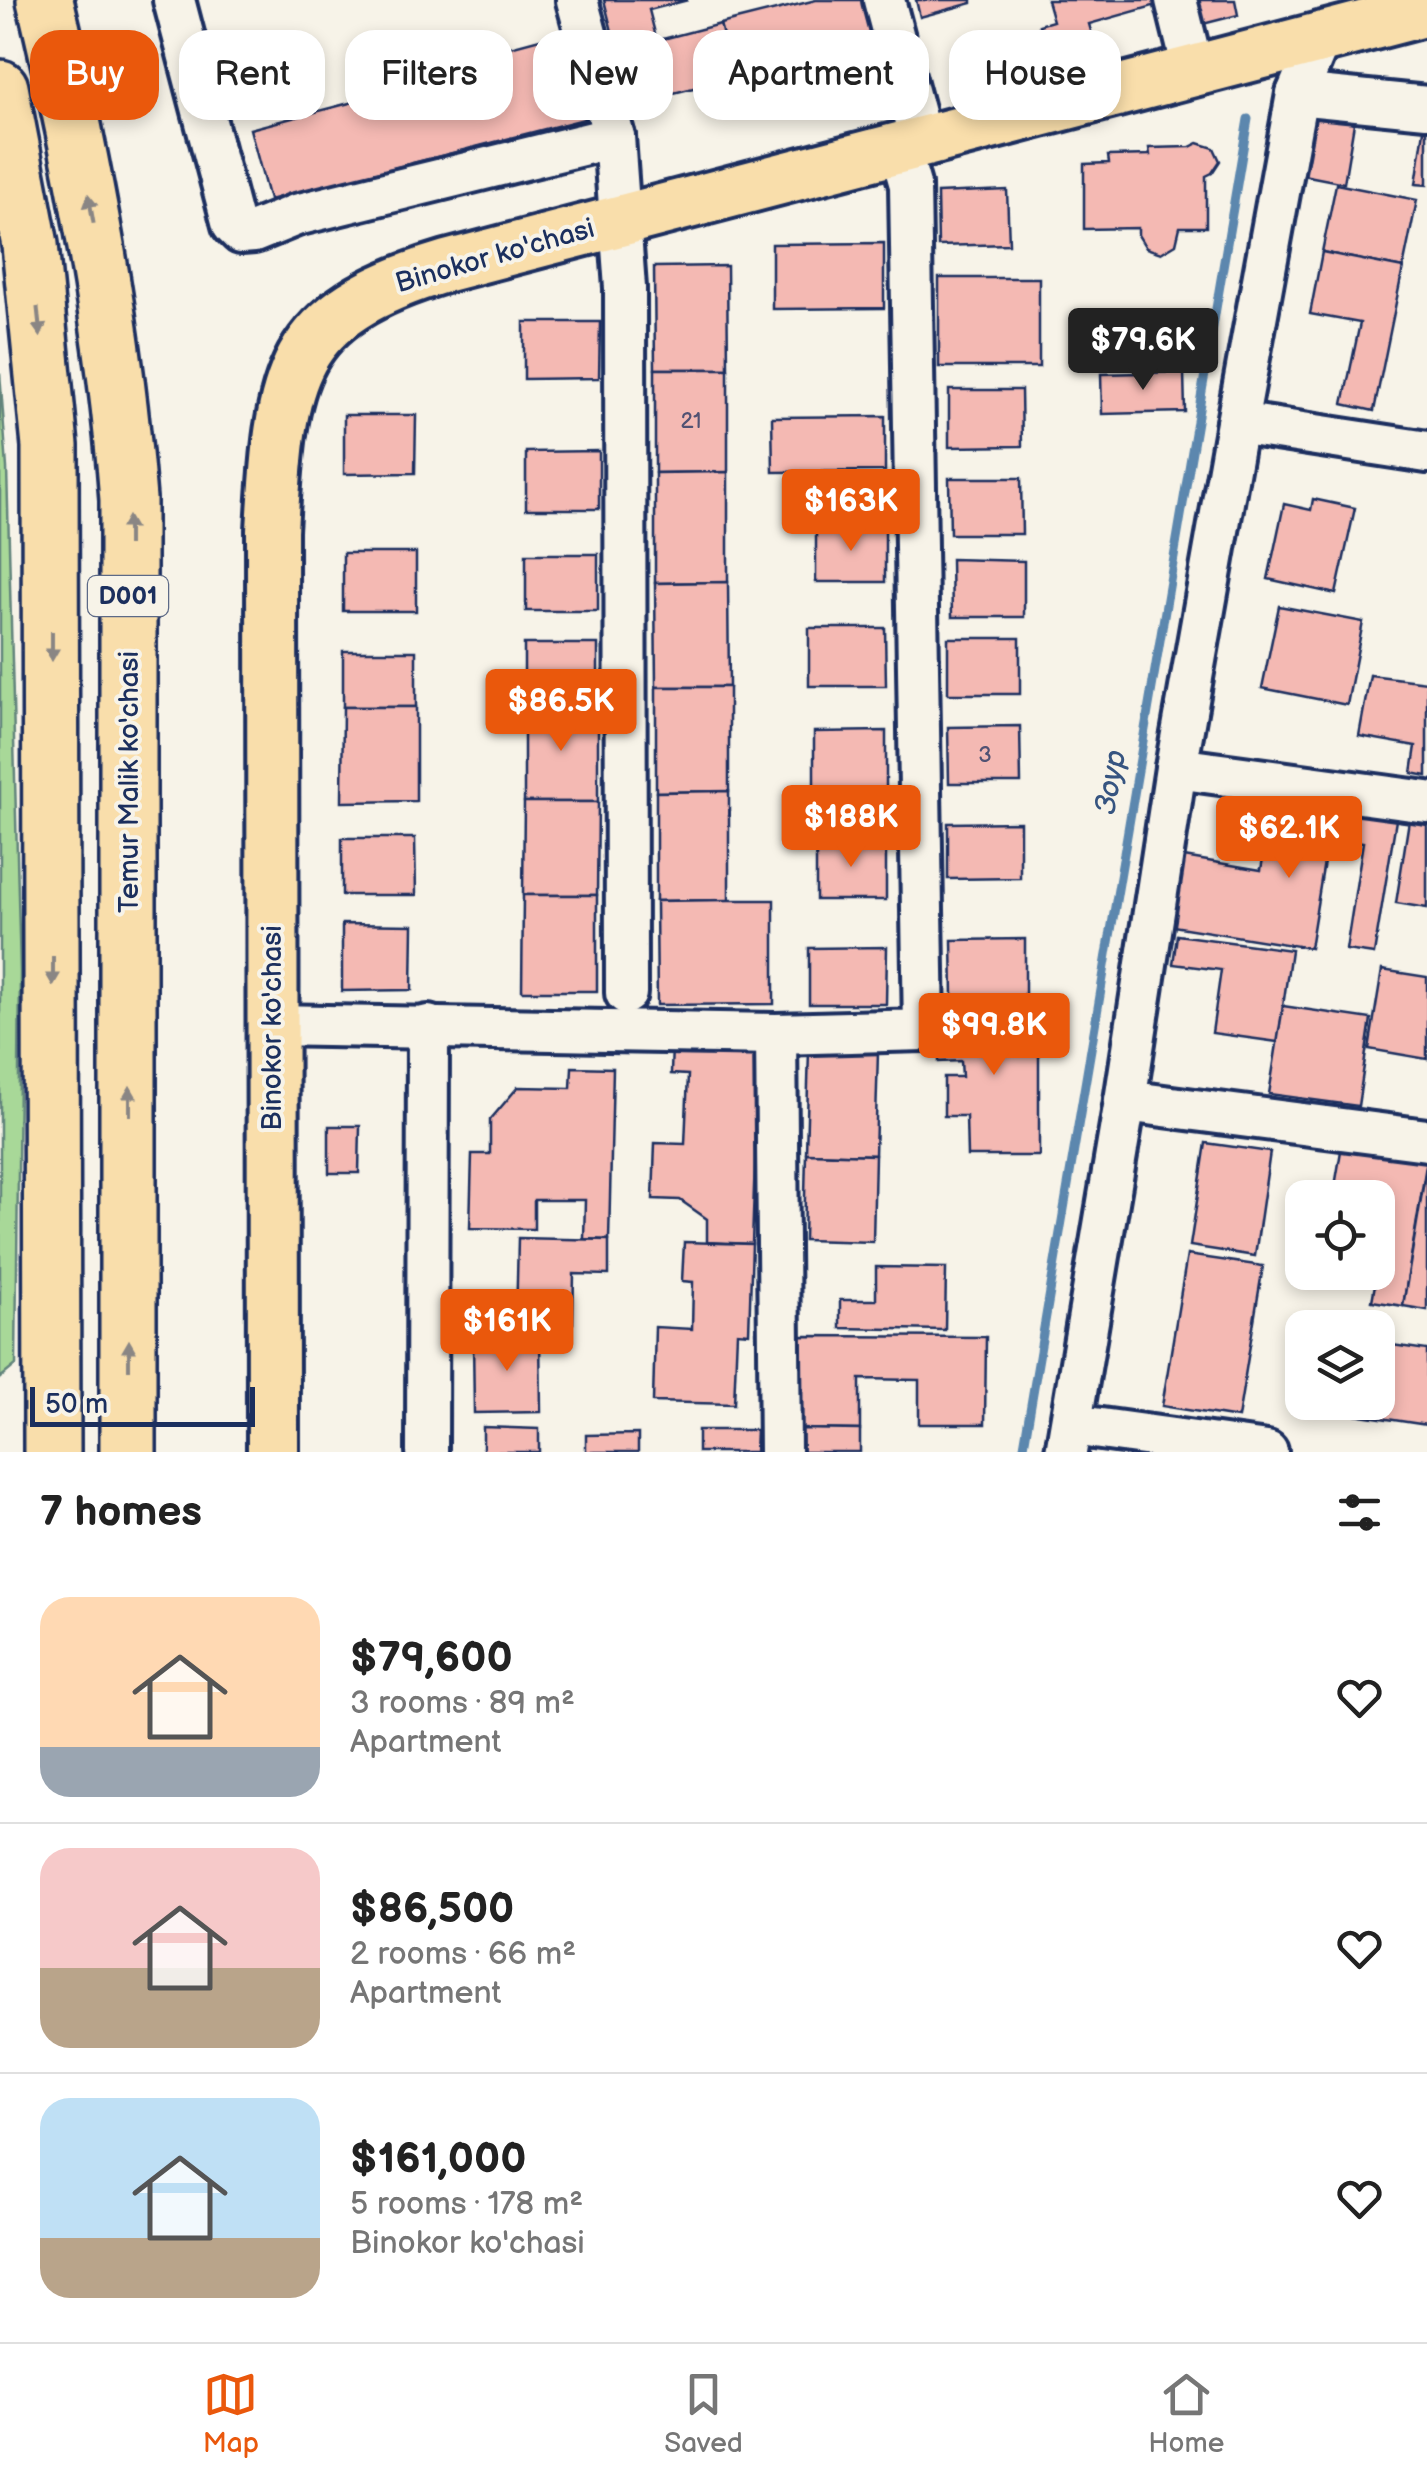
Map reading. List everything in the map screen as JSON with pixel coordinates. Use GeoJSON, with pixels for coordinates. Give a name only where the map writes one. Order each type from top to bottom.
{"type":"FeatureCollection","features":[{"type":"Feature","properties":{"kind":"highway","name":"Temur Malik ko'chasi"},"geometry":{"type":"LineString","coordinates":[[46,0],[95,232],[116,367],[128,499],[128,1452]]}},
{"type":"Feature","properties":{"kind":"highway","name":"D001"},"geometry":{"type":"LineString","coordinates":[[0,88],[30,245],[50,446],[52,1452]]}},
{"type":"Feature","properties":{"kind":"highway"},"geometry":{"type":"LineString","coordinates":[[53,1199],[130,1198]]}},
{"type":"Feature","properties":{"kind":"main road","name":"Binokor ko'chasi"},"geometry":{"type":"LineString","coordinates":[[273,1452],[272,530],[278,442],[292,381],[314,336],[327,323],[390,284],[622,219],[1427,10]]}},
{"type":"Feature","properties":{"kind":"street"},"geometry":{"type":"LineString","coordinates":[[174,0],[232,225],[241,233],[254,232],[296,215],[614,137]]}},
{"type":"Feature","properties":{"kind":"street"},"geometry":{"type":"LineString","coordinates":[[577,0],[614,137],[622,219],[626,993]]}},
{"type":"Feature","properties":{"kind":"street"},"geometry":{"type":"LineString","coordinates":[[271,1024],[776,1034],[924,1030],[911,147],[884,0]]}},
{"type":"Feature","properties":{"kind":"street"},"geometry":{"type":"LineString","coordinates":[[1176,0],[1194,73]]}},
{"type":"Feature","properties":{"kind":"street"},"geometry":{"type":"LineString","coordinates":[[1267,1452],[1069,1439],[1126,1101],[1176,768],[1237,424],[1297,94],[1320,39]]}},
{"type":"Feature","properties":{"kind":"street"},"geometry":{"type":"LineString","coordinates":[[1297,94],[1427,107]]}},
{"type":"Feature","properties":{"kind":"street"},"geometry":{"type":"LineString","coordinates":[[1237,424],[1427,452]]}},
{"type":"Feature","properties":{"kind":"street"},"geometry":{"type":"LineString","coordinates":[[1176,768],[1427,802]]}},
{"type":"Feature","properties":{"kind":"street"},"geometry":{"type":"LineString","coordinates":[[427,1452],[428,1026]]}},
{"type":"Feature","properties":{"kind":"street"},"geometry":{"type":"LineString","coordinates":[[776,1034],[780,1452]]}},
{"type":"Feature","properties":{"kind":"street"},"geometry":{"type":"LineString","coordinates":[[1126,1101],[1427,1140]]}},
{"type":"Feature","properties":{"kind":"green space"},"geometry":{"type":"Polygon","coordinates":[[[0,373],[7,468],[20,973],[16,1365],[0,1378],[0,373]]]}},
{"type":"Feature","properties":{"kind":"building"},"geometry":{"type":"Polygon","coordinates":[[[604,0],[688,0],[649,10],[654,30],[612,30],[604,0]]]}},
{"type":"Feature","properties":{"kind":"building"},"geometry":{"type":"Polygon","coordinates":[[[816,0],[876,0],[884,30],[721,30],[720,24],[816,0]]]}},
{"type":"Feature","properties":{"kind":"building"},"geometry":{"type":"Polygon","coordinates":[[[916,0],[972,0],[972,3],[920,17],[916,0]]]}},
{"type":"Feature","properties":{"kind":"building"},"geometry":{"type":"Polygon","coordinates":[[[1047,0],[1155,0],[1157,5],[1089,24],[1091,30],[1040,30],[1039,25],[1053,21],[1047,0]]]}},
{"type":"Feature","properties":{"kind":"building"},"geometry":{"type":"Polygon","coordinates":[[[1197,0],[1235,0],[1238,15],[1203,24],[1197,0]]]}},
{"type":"Feature","properties":{"kind":"building"},"geometry":{"type":"Polygon","coordinates":[[[720,24],[721,30],[697,30],[720,24]]]}},
{"type":"Feature","properties":{"kind":"building"},"geometry":{"type":"Polygon","coordinates":[[[693,31],[693,88],[673,93],[673,36],[693,31]]]}},
{"type":"Feature","properties":{"kind":"building"},"geometry":{"type":"Polygon","coordinates":[[[533,41],[533,120],[580,120],[269,200],[250,129],[284,120],[325,120],[325,109],[345,104],[345,120],[513,120],[513,46],[533,41]]]}},
{"type":"Feature","properties":{"kind":"building"},"geometry":{"type":"Polygon","coordinates":[[[1315,110],[1355,117],[1344,183],[1303,175],[1315,110]]]}},
{"type":"Feature","properties":{"kind":"building"},"geometry":{"type":"Polygon","coordinates":[[[1427,130],[1427,185],[1416,184],[1427,130]]]}},
{"type":"Feature","properties":{"kind":"building"},"geometry":{"type":"Polygon","coordinates":[[[1198,143],[1214,148],[1220,161],[1206,176],[1206,227],[1180,227],[1176,244],[1161,253],[1146,248],[1138,228],[1084,229],[1084,164],[1109,163],[1108,156],[1150,155],[1149,148],[1190,147],[1198,143]]]}},
{"type":"Feature","properties":{"kind":"building"},"geometry":{"type":"Polygon","coordinates":[[[1336,184],[1417,200],[1403,268],[1322,252],[1336,184]]]}},
{"type":"Feature","properties":{"kind":"building"},"geometry":{"type":"Polygon","coordinates":[[[1007,190],[1009,244],[938,246],[937,193],[1007,190]]]}},
{"type":"Feature","properties":{"kind":"building"},"geometry":{"type":"Polygon","coordinates":[[[884,243],[884,308],[772,309],[772,244],[884,243]]]}},
{"type":"Feature","properties":{"kind":"building"},"geometry":{"type":"Polygon","coordinates":[[[1322,252],[1403,268],[1374,411],[1343,404],[1360,323],[1310,314],[1322,252]]]}},
{"type":"Feature","properties":{"kind":"building"},"geometry":{"type":"Polygon","coordinates":[[[727,266],[728,369],[655,369],[654,267],[727,266]]]}},
{"type":"Feature","properties":{"kind":"building"},"geometry":{"type":"Polygon","coordinates":[[[939,278],[1039,278],[1039,367],[939,367],[939,278]]]}},
{"type":"Feature","properties":{"kind":"building"},"geometry":{"type":"Polygon","coordinates":[[[524,322],[600,322],[599,378],[524,379],[524,322]]]}},
{"type":"Feature","properties":{"kind":"building"},"geometry":{"type":"Polygon","coordinates":[[[655,369],[728,369],[728,472],[655,473],[655,369]]]}},
{"type":"Feature","properties":{"kind":"building"},"geometry":{"type":"Polygon","coordinates":[[[1184,372],[1185,412],[1102,414],[1101,374],[1184,372]]]}},
{"type":"Feature","properties":{"kind":"building"},"geometry":{"type":"Polygon","coordinates":[[[949,390],[1021,390],[1022,446],[949,447],[949,390]]]}},
{"type":"Feature","properties":{"kind":"building"},"geometry":{"type":"Polygon","coordinates":[[[344,415],[416,415],[415,473],[344,474],[344,415]]]}},
{"type":"Feature","properties":{"kind":"building"},"geometry":{"type":"Polygon","coordinates":[[[885,416],[885,471],[773,472],[772,417],[885,416]]]}},
{"type":"Feature","properties":{"kind":"building"},"geometry":{"type":"Polygon","coordinates":[[[599,451],[599,509],[526,509],[526,452],[599,451]]]}},
{"type":"Feature","properties":{"kind":"building"},"geometry":{"type":"Polygon","coordinates":[[[728,472],[728,582],[655,583],[655,473],[728,472]]]}},
{"type":"Feature","properties":{"kind":"building"},"geometry":{"type":"Polygon","coordinates":[[[949,478],[1021,478],[1022,534],[950,534],[949,478]]]}},
{"type":"Feature","properties":{"kind":"building"},"geometry":{"type":"Polygon","coordinates":[[[1313,499],[1355,508],[1336,594],[1268,579],[1284,504],[1311,510],[1313,499]]]}},
{"type":"Feature","properties":{"kind":"building"},"geometry":{"type":"Polygon","coordinates":[[[816,525],[885,525],[885,582],[816,582],[816,525]]]}},
{"type":"Feature","properties":{"kind":"building"},"geometry":{"type":"Polygon","coordinates":[[[343,553],[416,553],[416,611],[343,611],[343,553]]]}},
{"type":"Feature","properties":{"kind":"building"},"geometry":{"type":"Polygon","coordinates":[[[526,554],[598,554],[598,611],[526,611],[526,554]]]}},
{"type":"Feature","properties":{"kind":"building"},"geometry":{"type":"Polygon","coordinates":[[[951,559],[1024,561],[1024,617],[952,617],[951,559]]]}},
{"type":"Feature","properties":{"kind":"building"},"geometry":{"type":"Polygon","coordinates":[[[728,582],[729,687],[656,687],[655,583],[728,582]]]}},
{"type":"Feature","properties":{"kind":"building"},"geometry":{"type":"Polygon","coordinates":[[[1279,606],[1363,622],[1347,705],[1262,688],[1279,606]]]}},
{"type":"Feature","properties":{"kind":"building"},"geometry":{"type":"Polygon","coordinates":[[[809,628],[885,628],[886,686],[809,686],[809,628]]]}},
{"type":"Feature","properties":{"kind":"building"},"geometry":{"type":"Polygon","coordinates":[[[948,638],[1020,638],[1020,694],[948,694],[948,638]]]}},
{"type":"Feature","properties":{"kind":"building"},"geometry":{"type":"Polygon","coordinates":[[[524,644],[598,644],[598,707],[524,707],[524,644]]]}},
{"type":"Feature","properties":{"kind":"building"},"geometry":{"type":"Polygon","coordinates":[[[343,651],[416,651],[416,707],[343,707],[343,651]]]}},
{"type":"Feature","properties":{"kind":"building"},"geometry":{"type":"Polygon","coordinates":[[[1370,675],[1427,682],[1427,776],[1412,773],[1416,746],[1359,736],[1370,675]]]}},
{"type":"Feature","properties":{"kind":"building"},"geometry":{"type":"Polygon","coordinates":[[[656,687],[729,687],[729,791],[656,792],[656,687]]]}},
{"type":"Feature","properties":{"kind":"building"},"geometry":{"type":"Polygon","coordinates":[[[343,707],[416,707],[416,801],[342,802],[343,707]]]}},
{"type":"Feature","properties":{"kind":"building"},"geometry":{"type":"Polygon","coordinates":[[[524,707],[598,707],[598,802],[524,802],[524,707]]]}},
{"type":"Feature","properties":{"kind":"building"},"geometry":{"type":"Polygon","coordinates":[[[1020,726],[1021,783],[949,783],[948,727],[1020,726]]]}},
{"type":"Feature","properties":{"kind":"building"},"geometry":{"type":"Polygon","coordinates":[[[886,731],[886,790],[814,791],[814,732],[886,731]]]}},
{"type":"Feature","properties":{"kind":"building"},"geometry":{"type":"Polygon","coordinates":[[[729,791],[729,900],[656,901],[656,792],[729,791]]]}},
{"type":"Feature","properties":{"kind":"building"},"geometry":{"type":"Polygon","coordinates":[[[1273,800],[1396,820],[1374,954],[1346,950],[1363,842],[1328,837],[1310,948],[1173,926],[1184,857],[1261,870],[1273,800]]]}},
{"type":"Feature","properties":{"kind":"building"},"geometry":{"type":"Polygon","coordinates":[[[524,802],[598,802],[597,895],[523,895],[524,802]]]}},
{"type":"Feature","properties":{"kind":"building"},"geometry":{"type":"Polygon","coordinates":[[[1410,814],[1427,817],[1427,908],[1396,903],[1410,814]]]}},
{"type":"Feature","properties":{"kind":"building"},"geometry":{"type":"Polygon","coordinates":[[[1020,822],[1020,878],[948,879],[948,823],[1020,822]]]}},
{"type":"Feature","properties":{"kind":"building"},"geometry":{"type":"Polygon","coordinates":[[[342,838],[415,838],[416,895],[342,895],[342,838]]]}},
{"type":"Feature","properties":{"kind":"building"},"geometry":{"type":"Polygon","coordinates":[[[816,841],[886,841],[886,900],[816,900],[816,841]]]}},
{"type":"Feature","properties":{"kind":"building"},"geometry":{"type":"Polygon","coordinates":[[[523,895],[597,895],[597,991],[522,991],[523,895]]]}},
{"type":"Feature","properties":{"kind":"building"},"geometry":{"type":"Polygon","coordinates":[[[774,900],[774,1004],[657,1005],[656,901],[774,900]]]}},
{"type":"Feature","properties":{"kind":"building"},"geometry":{"type":"Polygon","coordinates":[[[342,924],[413,925],[412,990],[342,991],[342,924]]]}},
{"type":"Feature","properties":{"kind":"building"},"geometry":{"type":"Polygon","coordinates":[[[1177,935],[1291,950],[1278,1042],[1212,1033],[1221,970],[1173,964],[1177,935]]]}},
{"type":"Feature","properties":{"kind":"building"},"geometry":{"type":"Polygon","coordinates":[[[1025,939],[1025,995],[953,996],[952,940],[1025,939]]]}},
{"type":"Feature","properties":{"kind":"building"},"geometry":{"type":"Polygon","coordinates":[[[887,947],[886,1004],[809,1004],[809,948],[887,947]]]}},
{"type":"Feature","properties":{"kind":"building"},"geometry":{"type":"Polygon","coordinates":[[[1382,970],[1427,977],[1427,1059],[1369,1049],[1382,970]]]}},
{"type":"Feature","properties":{"kind":"building"},"geometry":{"type":"Polygon","coordinates":[[[1283,1006],[1371,1019],[1358,1106],[1269,1094],[1283,1006]]]}},
{"type":"Feature","properties":{"kind":"building"},"geometry":{"type":"Polygon","coordinates":[[[939,1008],[1039,1008],[1039,1156],[967,1156],[966,1116],[944,1116],[944,1077],[962,1077],[961,1061],[939,1062],[939,1008]]]}},
{"type":"Feature","properties":{"kind":"building"},"geometry":{"type":"Polygon","coordinates":[[[672,1044],[759,1046],[752,1244],[707,1242],[707,1219],[680,1200],[653,1199],[655,1143],[685,1144],[688,1075],[671,1074],[672,1044]]]}},
{"type":"Feature","properties":{"kind":"building"},"geometry":{"type":"Polygon","coordinates":[[[809,1050],[878,1052],[875,1155],[806,1153],[809,1050]]]}},
{"type":"Feature","properties":{"kind":"building"},"geometry":{"type":"Polygon","coordinates":[[[572,1067],[613,1068],[609,1240],[584,1239],[585,1200],[534,1200],[534,1229],[470,1228],[472,1154],[490,1154],[490,1120],[518,1087],[571,1088],[572,1067]]]}},
{"type":"Feature","properties":{"kind":"building"},"geometry":{"type":"Polygon","coordinates":[[[329,1126],[360,1126],[359,1173],[329,1173],[329,1126]]]}},
{"type":"Feature","properties":{"kind":"building"},"geometry":{"type":"Polygon","coordinates":[[[1206,1143],[1270,1152],[1255,1256],[1190,1246],[1206,1143]]]}},
{"type":"Feature","properties":{"kind":"building"},"geometry":{"type":"Polygon","coordinates":[[[1342,1145],[1427,1159],[1403,1306],[1372,1301],[1374,1290],[1395,1290],[1395,1180],[1336,1180],[1342,1145]]]}},
{"type":"Feature","properties":{"kind":"building"},"geometry":{"type":"Polygon","coordinates":[[[806,1153],[875,1155],[873,1242],[804,1240],[806,1153]]]}},
{"type":"Feature","properties":{"kind":"building"},"geometry":{"type":"Polygon","coordinates":[[[1427,1163],[1427,1310],[1403,1306],[1427,1163]]]}},
{"type":"Feature","properties":{"kind":"building"},"geometry":{"type":"Polygon","coordinates":[[[518,1238],[609,1240],[609,1275],[574,1274],[573,1323],[516,1322],[518,1238]]]}},
{"type":"Feature","properties":{"kind":"building"},"geometry":{"type":"Polygon","coordinates":[[[684,1242],[752,1244],[749,1333],[737,1332],[734,1404],[653,1402],[655,1327],[692,1329],[693,1282],[682,1281],[684,1242]]]}},
{"type":"Feature","properties":{"kind":"building"},"geometry":{"type":"Polygon","coordinates":[[[1187,1255],[1263,1266],[1238,1418],[1162,1406],[1187,1255]]]}},
{"type":"Feature","properties":{"kind":"building"},"geometry":{"type":"Polygon","coordinates":[[[876,1267],[946,1268],[945,1330],[840,1328],[840,1300],[876,1300],[876,1267]]]}},
{"type":"Feature","properties":{"kind":"building"},"geometry":{"type":"Polygon","coordinates":[[[540,1336],[541,1412],[474,1413],[473,1337],[540,1336]]]}},
{"type":"Feature","properties":{"kind":"building"},"geometry":{"type":"Polygon","coordinates":[[[799,1336],[986,1337],[985,1424],[919,1424],[919,1380],[860,1379],[860,1430],[798,1429],[799,1336]]]}},
{"type":"Feature","properties":{"kind":"building"},"geometry":{"type":"Polygon","coordinates":[[[1395,1345],[1427,1350],[1427,1425],[1394,1420],[1395,1345]]]}},
{"type":"Feature","properties":{"kind":"building"},"geometry":{"type":"Polygon","coordinates":[[[483,1427],[539,1429],[539,1452],[483,1452],[483,1427]]]}},
{"type":"Feature","properties":{"kind":"building"},"geometry":{"type":"Polygon","coordinates":[[[798,1429],[860,1430],[860,1452],[798,1452],[798,1429]]]}},
{"type":"Feature","properties":{"kind":"building"},"geometry":{"type":"Polygon","coordinates":[[[698,1430],[756,1430],[755,1452],[698,1452],[698,1430]]]}},
{"type":"Feature","properties":{"kind":"building"},"geometry":{"type":"Polygon","coordinates":[[[638,1434],[638,1452],[586,1452],[586,1435],[638,1434]]]}},
{"type":"Feature","properties":{"kind":"waterway","name":"Зоур"},"geometry":{"type":"LineString","coordinates":[[1023,1452],[1248,119]]}}]}
